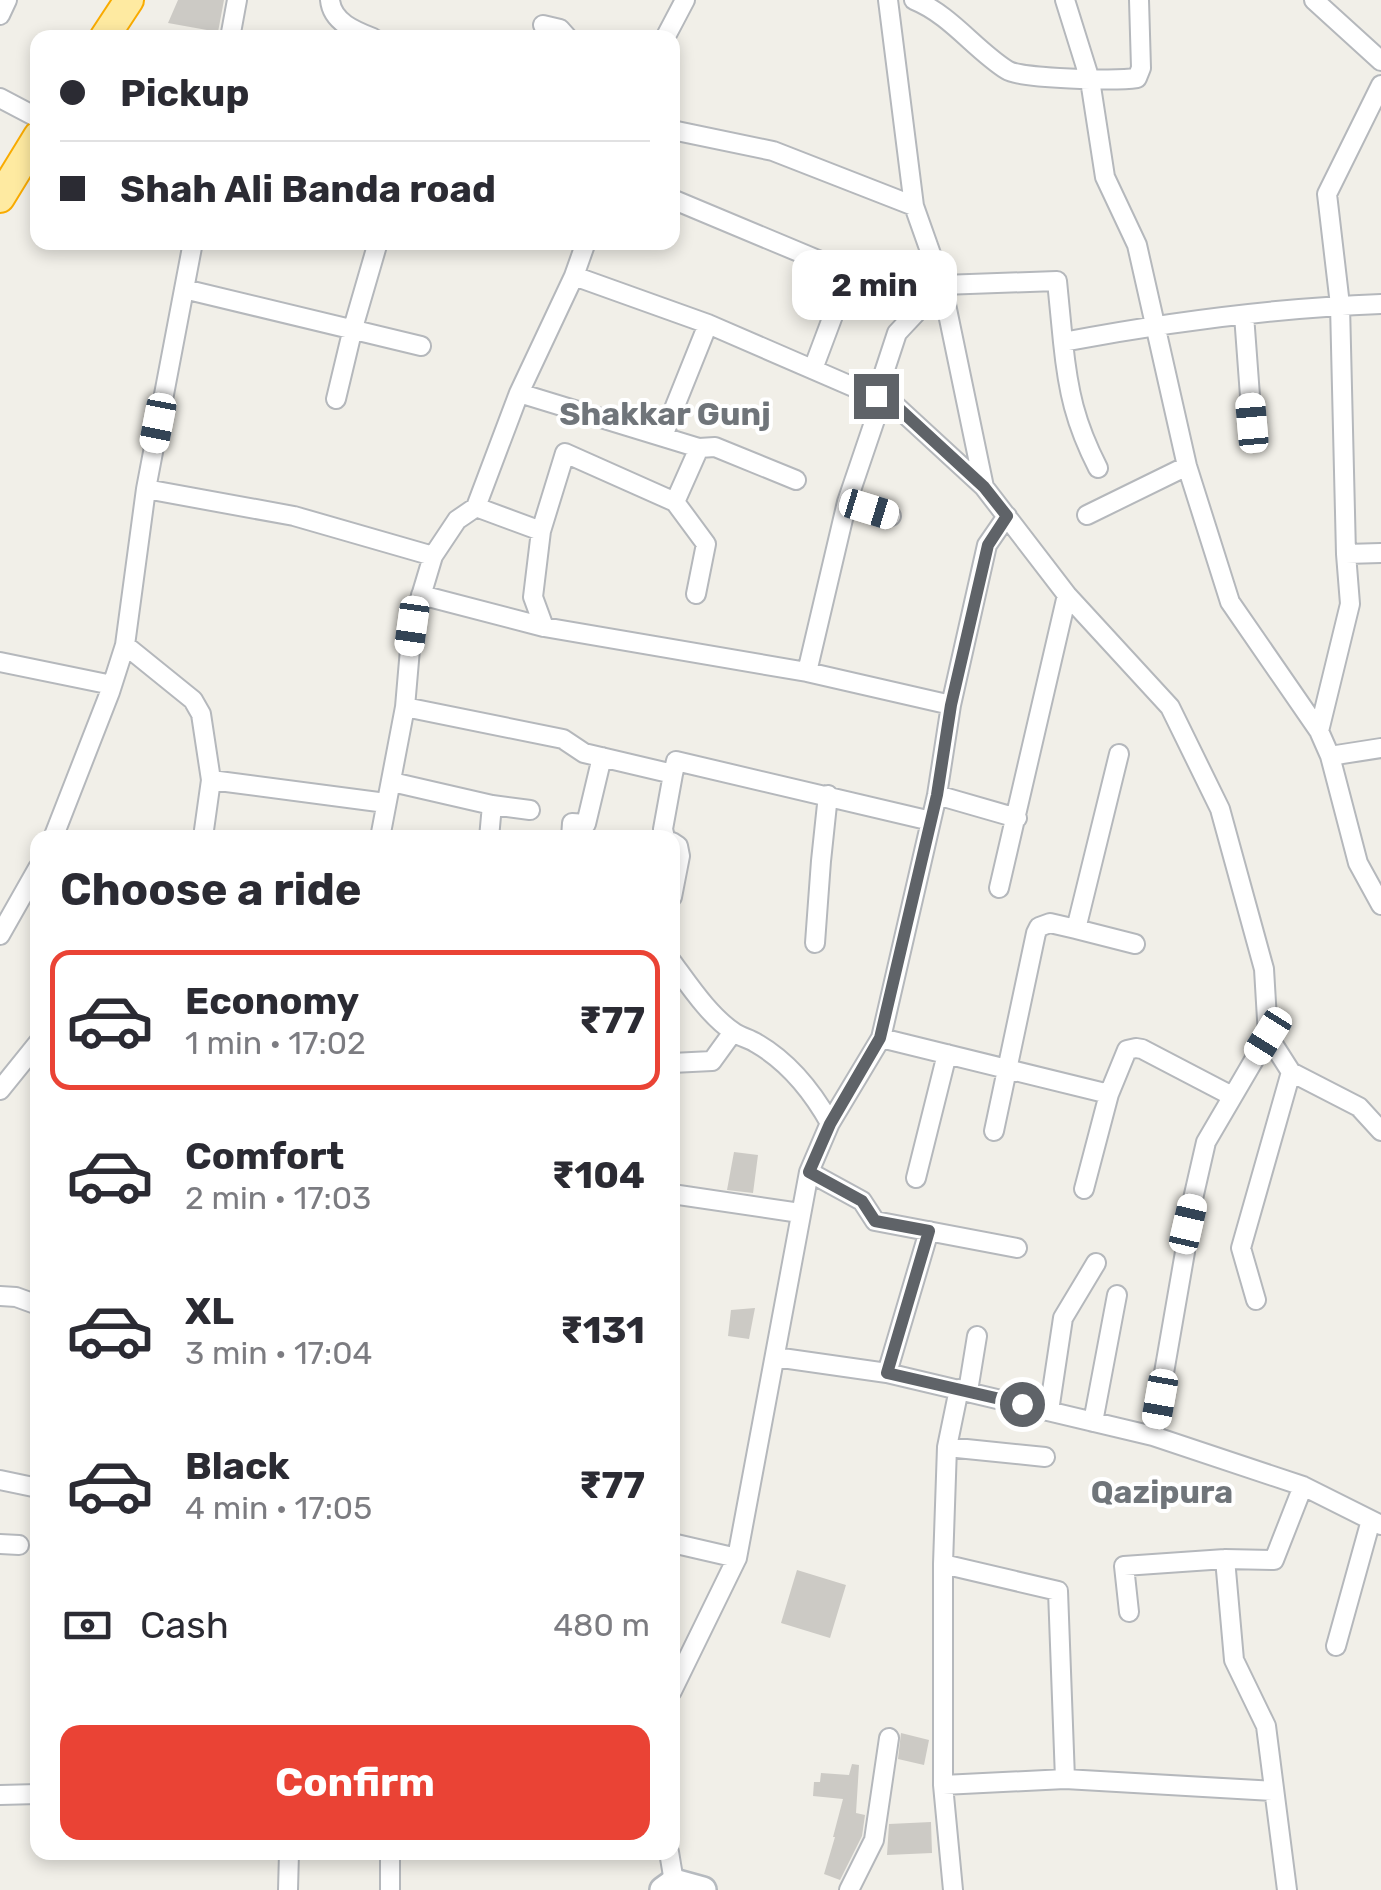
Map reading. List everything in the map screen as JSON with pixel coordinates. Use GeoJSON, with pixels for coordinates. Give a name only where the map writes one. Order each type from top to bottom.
{"type":"FeatureCollection","features":[{"type":"Feature","properties":{"kind":"highway"},"geometry":{"type":"LineString","coordinates":[[109,30],[130,0]]}},
{"type":"Feature","properties":{"kind":"highway"},"geometry":{"type":"LineString","coordinates":[[0,198],[30,149]]}},
{"type":"Feature","properties":{"kind":"main road"},"geometry":{"type":"LineString","coordinates":[[669,1886],[703,1890]]}},
{"type":"Feature","properties":{"kind":"street"},"geometry":{"type":"LineString","coordinates":[[0,15],[7,0]]}},
{"type":"Feature","properties":{"kind":"street"},"geometry":{"type":"LineString","coordinates":[[231,30],[237,0]]}},
{"type":"Feature","properties":{"kind":"street"},"geometry":{"type":"LineString","coordinates":[[330,0],[331,9],[341,22],[357,30]]}},
{"type":"Feature","properties":{"kind":"street"},"geometry":{"type":"LineString","coordinates":[[669,30],[686,0]]}},
{"type":"Feature","properties":{"kind":"street"},"geometry":{"type":"LineString","coordinates":[[888,0],[914,206],[942,285],[984,487]]}},
{"type":"Feature","properties":{"kind":"street"},"geometry":{"type":"LineString","coordinates":[[914,0],[944,17],[1011,73],[1090,80],[1137,78],[1141,68],[1140,0]]}},
{"type":"Feature","properties":{"kind":"street"},"geometry":{"type":"LineString","coordinates":[[1065,0],[1090,80],[1104,177],[1137,245],[1188,466],[1230,602],[1320,731],[1358,862],[1379,898]]}},
{"type":"Feature","properties":{"kind":"street"},"geometry":{"type":"LineString","coordinates":[[1314,0],[1381,61]]}},
{"type":"Feature","properties":{"kind":"street"},"geometry":{"type":"LineString","coordinates":[[543,24],[561,30]]}},
{"type":"Feature","properties":{"kind":"street"},"geometry":{"type":"LineString","coordinates":[[1320,731],[1350,604],[1340,305],[1327,194],[1381,85]]}},
{"type":"Feature","properties":{"kind":"street"},"geometry":{"type":"LineString","coordinates":[[0,98],[30,114]]}},
{"type":"Feature","properties":{"kind":"street"},"geometry":{"type":"LineString","coordinates":[[680,132],[773,151],[914,206]]}},
{"type":"Feature","properties":{"kind":"street"},"geometry":{"type":"LineString","coordinates":[[680,202],[849,273],[813,369]]}},
{"type":"Feature","properties":{"kind":"street"},"geometry":{"type":"LineString","coordinates":[[56,830],[125,645],[146,489],[192,250]]}},
{"type":"Feature","properties":{"kind":"street"},"geometry":{"type":"LineString","coordinates":[[336,400],[376,250]]}},
{"type":"Feature","properties":{"kind":"street"},"geometry":{"type":"LineString","coordinates":[[381,830],[404,706],[412,626],[433,556],[457,520],[476,507],[519,393],[583,250]]}},
{"type":"Feature","properties":{"kind":"street"},"geometry":{"type":"LineString","coordinates":[[574,276],[708,324],[895,405],[984,487],[1067,595],[1170,707],[1220,809],[1264,970],[1268,1036],[1291,1072],[1359,1106],[1381,1131]]}},
{"type":"Feature","properties":{"kind":"street"},"geometry":{"type":"LineString","coordinates":[[807,672],[847,502],[897,333],[942,285],[1056,281],[1068,390],[1080,435],[1098,468]]}},
{"type":"Feature","properties":{"kind":"street"},"geometry":{"type":"LineString","coordinates":[[184,290],[421,346]]}},
{"type":"Feature","properties":{"kind":"street"},"geometry":{"type":"LineString","coordinates":[[1063,342],[1154,325],[1381,304]]}},
{"type":"Feature","properties":{"kind":"street"},"geometry":{"type":"LineString","coordinates":[[1244,315],[1252,423]]}},
{"type":"Feature","properties":{"kind":"street"},"geometry":{"type":"LineString","coordinates":[[663,436],[708,324]]}},
{"type":"Feature","properties":{"kind":"street"},"geometry":{"type":"LineString","coordinates":[[519,393],[699,448],[715,448],[796,480]]}},
{"type":"Feature","properties":{"kind":"street"},"geometry":{"type":"LineString","coordinates":[[675,502],[699,448]]}},
{"type":"Feature","properties":{"kind":"street"},"geometry":{"type":"LineString","coordinates":[[544,627],[533,597],[541,531],[565,453],[675,502],[706,544],[696,594]]}},
{"type":"Feature","properties":{"kind":"street"},"geometry":{"type":"LineString","coordinates":[[1087,515],[1188,466]]}},
{"type":"Feature","properties":{"kind":"street"},"geometry":{"type":"LineString","coordinates":[[146,489],[294,516],[433,556]]}},
{"type":"Feature","properties":{"kind":"street"},"geometry":{"type":"LineString","coordinates":[[847,502],[891,516]]}},
{"type":"Feature","properties":{"kind":"street"},"geometry":{"type":"LineString","coordinates":[[476,507],[541,531]]}},
{"type":"Feature","properties":{"kind":"street"},"geometry":{"type":"LineString","coordinates":[[680,1674],[737,1558],[809,1172],[830,1124],[880,1038],[937,795],[951,705],[988,545],[1007,516]]}},
{"type":"Feature","properties":{"kind":"street"},"geometry":{"type":"LineString","coordinates":[[1346,554],[1381,553]]}},
{"type":"Feature","properties":{"kind":"street"},"geometry":{"type":"LineString","coordinates":[[421,595],[544,627],[807,672],[951,705]]}},
{"type":"Feature","properties":{"kind":"street"},"geometry":{"type":"LineString","coordinates":[[999,888],[1067,595]]}},
{"type":"Feature","properties":{"kind":"street"},"geometry":{"type":"LineString","coordinates":[[125,645],[193,700],[201,714],[210,780],[204,830]]}},
{"type":"Feature","properties":{"kind":"street"},"geometry":{"type":"LineString","coordinates":[[0,662],[112,685]]}},
{"type":"Feature","properties":{"kind":"street"},"geometry":{"type":"LineString","coordinates":[[404,706],[564,739],[584,753],[673,774]]}},
{"type":"Feature","properties":{"kind":"street"},"geometry":{"type":"LineString","coordinates":[[1330,756],[1381,748]]}},
{"type":"Feature","properties":{"kind":"street"},"geometry":{"type":"LineString","coordinates":[[1076,928],[1119,754]]}},
{"type":"Feature","properties":{"kind":"street"},"geometry":{"type":"LineString","coordinates":[[572,830],[572,823],[586,824],[602,757]]}},
{"type":"Feature","properties":{"kind":"street"},"geometry":{"type":"LineString","coordinates":[[663,830],[676,761],[930,821]]}},
{"type":"Feature","properties":{"kind":"street"},"geometry":{"type":"LineString","coordinates":[[210,780],[386,803]]}},
{"type":"Feature","properties":{"kind":"street"},"geometry":{"type":"LineString","coordinates":[[392,782],[492,806],[530,810]]}},
{"type":"Feature","properties":{"kind":"street"},"geometry":{"type":"LineString","coordinates":[[937,795],[1016,818]]}},
{"type":"Feature","properties":{"kind":"street"},"geometry":{"type":"LineString","coordinates":[[816,942],[828,796]]}},
{"type":"Feature","properties":{"kind":"street"},"geometry":{"type":"LineString","coordinates":[[490,830],[492,806]]}},
{"type":"Feature","properties":{"kind":"street"},"geometry":{"type":"LineString","coordinates":[[0,935],[30,882]]}},
{"type":"Feature","properties":{"kind":"street"},"geometry":{"type":"LineString","coordinates":[[994,1130],[1039,927],[1050,922],[1135,944]]}},
{"type":"Feature","properties":{"kind":"street"},"geometry":{"type":"LineString","coordinates":[[680,973],[698,998],[734,1032],[756,1042],[790,1069],[830,1124]]}},
{"type":"Feature","properties":{"kind":"street"},"geometry":{"type":"LineString","coordinates":[[680,1063],[712,1062],[734,1032]]}},
{"type":"Feature","properties":{"kind":"street"},"geometry":{"type":"LineString","coordinates":[[1188,1224],[1206,1142],[1268,1036]]}},
{"type":"Feature","properties":{"kind":"street"},"geometry":{"type":"LineString","coordinates":[[880,1038],[1109,1094]]}},
{"type":"Feature","properties":{"kind":"street"},"geometry":{"type":"LineString","coordinates":[[1084,1189],[1109,1094],[1124,1054],[1131,1048],[1232,1096]]}},
{"type":"Feature","properties":{"kind":"street"},"geometry":{"type":"LineString","coordinates":[[0,1090],[30,1053]]}},
{"type":"Feature","properties":{"kind":"street"},"geometry":{"type":"LineString","coordinates":[[916,1178],[948,1054]]}},
{"type":"Feature","properties":{"kind":"street"},"geometry":{"type":"LineString","coordinates":[[1256,1300],[1241,1248],[1291,1072]]}},
{"type":"Feature","properties":{"kind":"street"},"geometry":{"type":"LineString","coordinates":[[809,1172],[862,1201],[875,1221],[1017,1248]]}},
{"type":"Feature","properties":{"kind":"street"},"geometry":{"type":"LineString","coordinates":[[680,1195],[800,1213]]}},
{"type":"Feature","properties":{"kind":"street"},"geometry":{"type":"LineString","coordinates":[[887,1373],[929,1231]]}},
{"type":"Feature","properties":{"kind":"street"},"geometry":{"type":"LineString","coordinates":[[1153,1436],[1185,1252]]}},
{"type":"Feature","properties":{"kind":"street"},"geometry":{"type":"LineString","coordinates":[[1048,1411],[1063,1318],[1096,1263]]}},
{"type":"Feature","properties":{"kind":"street"},"geometry":{"type":"LineString","coordinates":[[1093,1422],[1117,1295]]}},
{"type":"Feature","properties":{"kind":"street"},"geometry":{"type":"LineString","coordinates":[[0,1296],[30,1302]]}},
{"type":"Feature","properties":{"kind":"street"},"geometry":{"type":"LineString","coordinates":[[953,1890],[944,1784],[947,1447],[977,1336]]}},
{"type":"Feature","properties":{"kind":"street"},"geometry":{"type":"LineString","coordinates":[[776,1356],[887,1373],[1153,1436],[1303,1486],[1376,1522],[1336,1646]]}},
{"type":"Feature","properties":{"kind":"street"},"geometry":{"type":"LineString","coordinates":[[947,1447],[1044,1457]]}},
{"type":"Feature","properties":{"kind":"street"},"geometry":{"type":"LineString","coordinates":[[0,1480],[30,1486]]}},
{"type":"Feature","properties":{"kind":"street"},"geometry":{"type":"LineString","coordinates":[[1128,1612],[1124,1566],[1274,1560],[1303,1486]]}},
{"type":"Feature","properties":{"kind":"street"},"geometry":{"type":"LineString","coordinates":[[680,1544],[737,1558]]}},
{"type":"Feature","properties":{"kind":"street"},"geometry":{"type":"LineString","coordinates":[[1225,1559],[1234,1660],[1266,1726],[1288,1890]]}},
{"type":"Feature","properties":{"kind":"street"},"geometry":{"type":"LineString","coordinates":[[943,1564],[1058,1592],[1065,1778]]}},
{"type":"Feature","properties":{"kind":"street"},"geometry":{"type":"LineString","coordinates":[[849,1890],[874,1840],[889,1738]]}},
{"type":"Feature","properties":{"kind":"street"},"geometry":{"type":"LineString","coordinates":[[944,1784],[1065,1778],[1274,1790]]}},
{"type":"Feature","properties":{"kind":"street"},"geometry":{"type":"LineString","coordinates":[[0,1795],[30,1794]]}},
{"type":"Feature","properties":{"kind":"street"},"geometry":{"type":"LineString","coordinates":[[288,1890],[289,1860]]}},
{"type":"Feature","properties":{"kind":"street"},"geometry":{"type":"LineString","coordinates":[[390,1860],[390,1890]]}},
{"type":"Feature","properties":{"kind":"street"},"geometry":{"type":"LineString","coordinates":[[669,1860],[669,1886]]}},
{"type":"Feature","properties":{"kind":"building"},"geometry":{"type":"Polygon","coordinates":[[[178,0],[224,0],[218,30],[168,23],[178,0]]]}},
{"type":"Feature","properties":{"kind":"building"},"geometry":{"type":"Polygon","coordinates":[[[734,1152],[758,1155],[753,1193],[727,1190],[734,1152]]]}},
{"type":"Feature","properties":{"kind":"building"},"geometry":{"type":"Polygon","coordinates":[[[755,1308],[749,1339],[728,1336],[731,1310],[755,1308]]]}},
{"type":"Feature","properties":{"kind":"building"},"geometry":{"type":"Polygon","coordinates":[[[797,1570],[846,1585],[830,1638],[781,1623],[797,1570]]]}},
{"type":"Feature","properties":{"kind":"building"},"geometry":{"type":"Polygon","coordinates":[[[901,1733],[929,1740],[924,1765],[898,1759],[901,1733]]]}},
{"type":"Feature","properties":{"kind":"building"},"geometry":{"type":"Polygon","coordinates":[[[852,1764],[859,1765],[856,1813],[865,1815],[862,1836],[840,1880],[824,1874],[843,1799],[813,1796],[814,1782],[820,1782],[821,1773],[849,1775],[852,1764]]]}},
{"type":"Feature","properties":{"kind":"building"},"geometry":{"type":"Polygon","coordinates":[[[931,1822],[932,1853],[887,1855],[889,1824],[931,1822]]]}},
{"type":"Feature","properties":{"kind":"district","name":"Shakkar Gunj"},"geometry":{"type":"Point","coordinates":[665,414]}},
{"type":"Feature","properties":{"kind":"district","name":"Qazipura"},"geometry":{"type":"Point","coordinates":[1162,1492]}},
{"type":"Feature","properties":{"kind":"route"},"geometry":{"type":"LineString","coordinates":[[876,396],[895,405],[984,487],[1007,516],[988,545],[951,705],[937,795],[880,1038],[830,1124],[809,1172],[862,1201],[875,1221],[929,1231],[887,1373],[1022,1404]]}}]}
